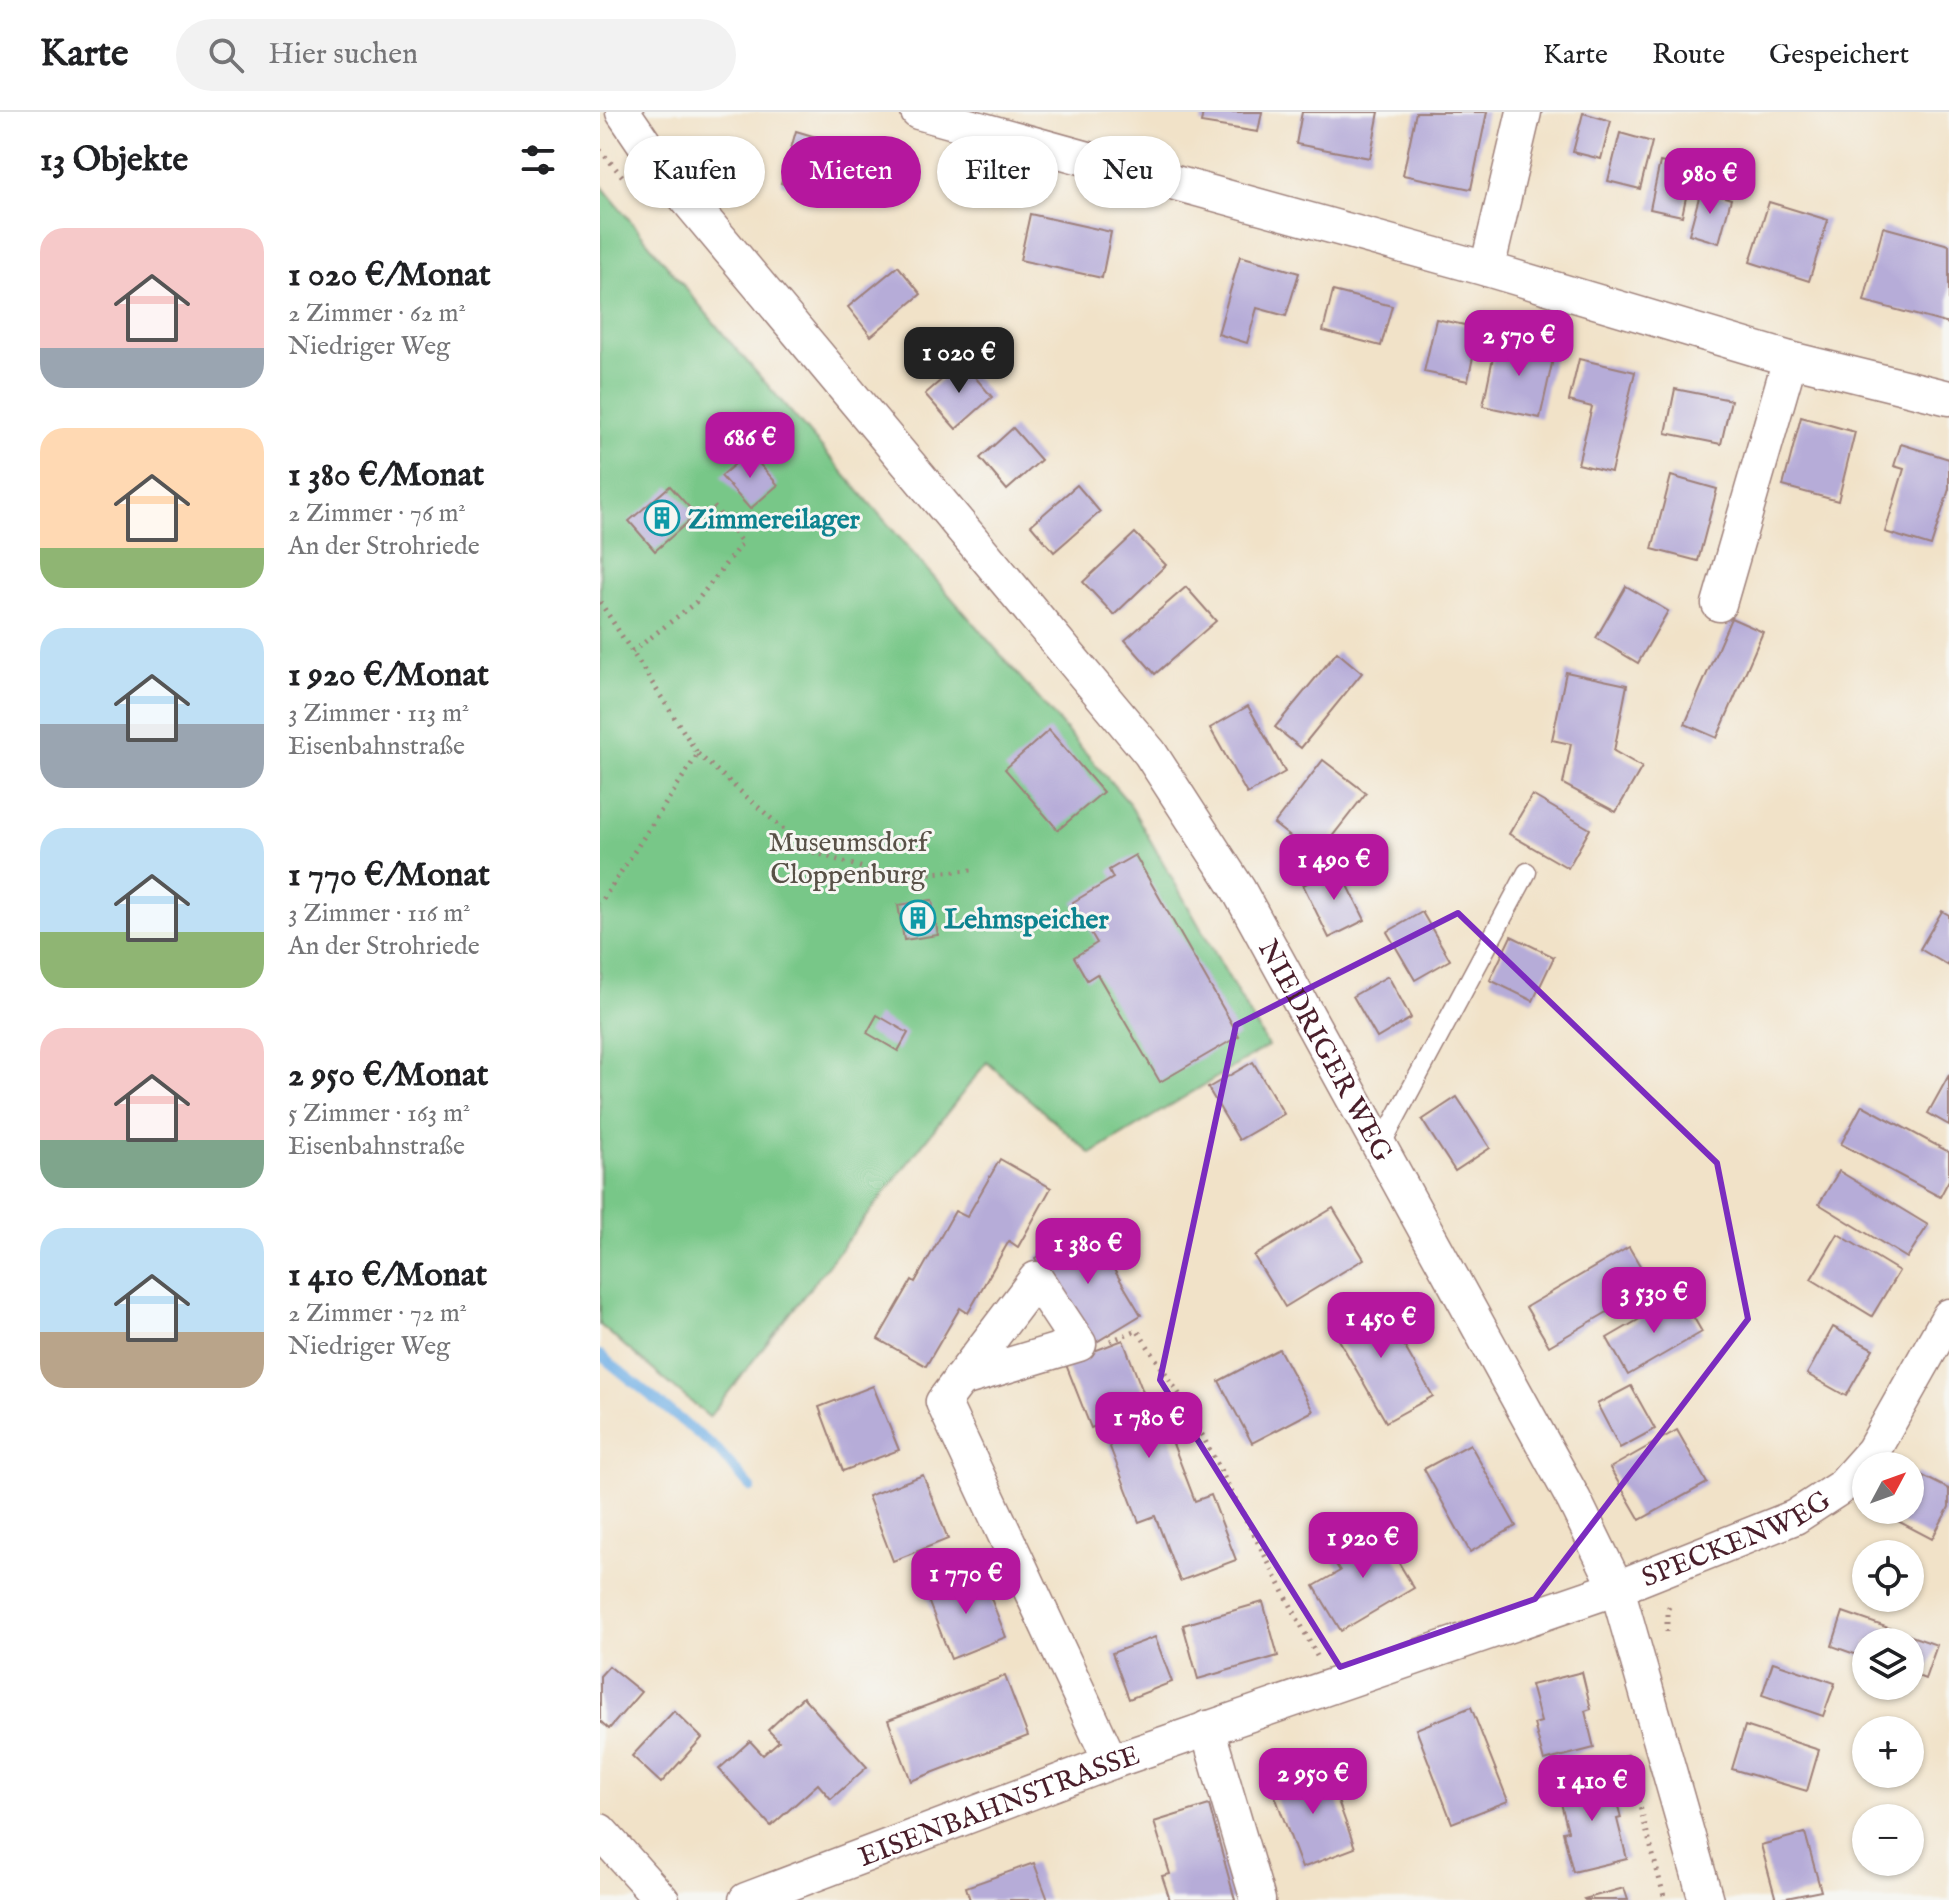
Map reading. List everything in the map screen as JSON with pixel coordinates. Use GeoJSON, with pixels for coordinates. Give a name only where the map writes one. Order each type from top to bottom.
{"type":"FeatureCollection","features":[{"type":"Feature","properties":{"kind":"street","name":"NIEDRIGER WEG"},"geometry":{"type":"LineString","coordinates":[[623,112],[661,168],[1150,753],[1238,889],[1574,1500],[1617,1588],[1706,1900]]}},
{"type":"Feature","properties":{"kind":"street"},"geometry":{"type":"LineString","coordinates":[[918,112],[1487,269],[1790,359],[1949,398]]}},
{"type":"Feature","properties":{"kind":"street"},"geometry":{"type":"LineString","coordinates":[[1487,269],[1524,112]]}},
{"type":"Feature","properties":{"kind":"street"},"geometry":{"type":"LineString","coordinates":[[1719,604],[1790,359]]}},
{"type":"Feature","properties":{"kind":"street"},"geometry":{"type":"LineString","coordinates":[[959,1380],[1079,1344],[1036,1279],[959,1380],[943,1402],[1111,1762]]}},
{"type":"Feature","properties":{"kind":"street","name":"SPECKENWEG"},"geometry":{"type":"LineString","coordinates":[[1617,1588],[1795,1517],[1841,1487],[1873,1451],[1949,1316]]}},
{"type":"Feature","properties":{"kind":"street","name":"EISENBAHNSTRASSE"},"geometry":{"type":"LineString","coordinates":[[746,1900],[1111,1762],[1617,1588]]}},
{"type":"Feature","properties":{"kind":"street"},"geometry":{"type":"LineString","coordinates":[[1207,1728],[1258,1900]]}},
{"type":"Feature","properties":{"kind":"street"},"geometry":{"type":"LineString","coordinates":[[600,1831],[662,1900]]}},
{"type":"Feature","properties":{"kind":"lane"},"geometry":{"type":"LineString","coordinates":[[1380,1147],[1527,872]]}},
{"type":"Feature","properties":{"kind":"path"},"geometry":{"type":"LineString","coordinates":[[600,150],[624,178]]}},
{"type":"Feature","properties":{"kind":"path"},"geometry":{"type":"LineString","coordinates":[[632,652],[696,602],[742,543],[711,503]]}},
{"type":"Feature","properties":{"kind":"path"},"geometry":{"type":"LineString","coordinates":[[600,602],[698,754],[807,850],[888,876],[972,870]]}},
{"type":"Feature","properties":{"kind":"path"},"geometry":{"type":"LineString","coordinates":[[600,904],[698,754]]}},
{"type":"Feature","properties":{"kind":"path"},"geometry":{"type":"LineString","coordinates":[[1079,1344],[1084,1350],[1137,1330],[1187,1406],[1332,1685]]}},
{"type":"Feature","properties":{"kind":"path"},"geometry":{"type":"LineString","coordinates":[[1624,1749],[1665,1900]]}},
{"type":"Feature","properties":{"kind":"highlighted area"},"geometry":{"type":"Polygon","coordinates":[[[1458,913],[1717,1163],[1748,1319],[1535,1599],[1340,1667],[1160,1380],[1236,1025],[1458,913]]]}},
{"type":"Feature","properties":{"kind":"green space","name":"Museumsdorf Cloppenburg"},"geometry":{"type":"Polygon","coordinates":[[[600,184],[725,336],[1129,803],[1268,1046],[1091,1154],[987,1062],[709,1417],[600,1325],[600,184]]]}},
{"type":"Feature","properties":{"kind":"building"},"geometry":{"type":"Polygon","coordinates":[[[1203,112],[1262,112],[1258,132],[1201,123],[1203,112]]]}},
{"type":"Feature","properties":{"kind":"building"},"geometry":{"type":"Polygon","coordinates":[[[1302,112],[1379,112],[1370,158],[1296,144],[1302,112]]]}},
{"type":"Feature","properties":{"kind":"building"},"geometry":{"type":"Polygon","coordinates":[[[1416,112],[1487,112],[1471,189],[1403,175],[1416,112]]]}},
{"type":"Feature","properties":{"kind":"building"},"geometry":{"type":"Polygon","coordinates":[[[1583,113],[1611,121],[1601,159],[1573,152],[1583,113]]]}},
{"type":"Feature","properties":{"kind":"building"},"geometry":{"type":"Polygon","coordinates":[[[796,131],[813,136],[795,136],[796,131]]]}},
{"type":"Feature","properties":{"kind":"building"},"geometry":{"type":"Polygon","coordinates":[[[1620,133],[1652,142],[1640,189],[1608,181],[1620,133]]]}},
{"type":"Feature","properties":{"kind":"building"},"geometry":{"type":"Polygon","coordinates":[[[1660,162],[1692,169],[1682,216],[1650,209],[1660,162]]]}},
{"type":"Feature","properties":{"kind":"building"},"geometry":{"type":"Polygon","coordinates":[[[1701,190],[1731,199],[1719,243],[1689,234],[1701,190]]]}},
{"type":"Feature","properties":{"kind":"building"},"geometry":{"type":"Polygon","coordinates":[[[1769,202],[1828,220],[1809,281],[1750,262],[1769,202]]]}},
{"type":"Feature","properties":{"kind":"building"},"geometry":{"type":"Polygon","coordinates":[[[1030,214],[1111,232],[1102,278],[1020,260],[1030,214]]]}},
{"type":"Feature","properties":{"kind":"building"},"geometry":{"type":"Polygon","coordinates":[[[1883,227],[1949,245],[1949,324],[1864,301],[1883,227]]]}},
{"type":"Feature","properties":{"kind":"building"},"geometry":{"type":"Polygon","coordinates":[[[1240,256],[1299,273],[1286,316],[1257,308],[1247,343],[1218,334],[1240,256]]]}},
{"type":"Feature","properties":{"kind":"building"},"geometry":{"type":"Polygon","coordinates":[[[898,266],[921,294],[871,336],[848,307],[898,266]]]}},
{"type":"Feature","properties":{"kind":"building"},"geometry":{"type":"Polygon","coordinates":[[[1333,291],[1392,306],[1381,346],[1323,331],[1333,291]]]}},
{"type":"Feature","properties":{"kind":"building"},"geometry":{"type":"Polygon","coordinates":[[[1436,319],[1479,328],[1468,381],[1424,372],[1436,319]]]}},
{"type":"Feature","properties":{"kind":"building"},"geometry":{"type":"Polygon","coordinates":[[[1497,338],[1555,350],[1540,418],[1483,406],[1497,338]]]}},
{"type":"Feature","properties":{"kind":"building"},"geometry":{"type":"Polygon","coordinates":[[[1579,359],[1635,372],[1611,472],[1578,464],[1592,407],[1569,401],[1579,359]]]}},
{"type":"Feature","properties":{"kind":"building"},"geometry":{"type":"Polygon","coordinates":[[[962,362],[992,397],[956,429],[925,394],[962,362]]]}},
{"type":"Feature","properties":{"kind":"building"},"geometry":{"type":"Polygon","coordinates":[[[1675,389],[1731,400],[1721,444],[1666,433],[1675,389]]]}},
{"type":"Feature","properties":{"kind":"building"},"geometry":{"type":"Polygon","coordinates":[[[1801,417],[1855,432],[1838,501],[1783,486],[1801,417]]]}},
{"type":"Feature","properties":{"kind":"building"},"geometry":{"type":"Polygon","coordinates":[[[1013,428],[1041,460],[1007,490],[980,458],[1013,428]]]}},
{"type":"Feature","properties":{"kind":"building"},"geometry":{"type":"Polygon","coordinates":[[[1901,444],[1949,459],[1949,489],[1931,546],[1885,532],[1904,469],[1894,466],[1901,444]]]}},
{"type":"Feature","properties":{"kind":"building"},"geometry":{"type":"Polygon","coordinates":[[[749,452],[778,485],[750,509],[721,476],[749,452]]]}},
{"type":"Feature","properties":{"kind":"building"},"geometry":{"type":"Polygon","coordinates":[[[1671,476],[1717,489],[1698,561],[1652,549],[1671,476]]]}},
{"type":"Feature","properties":{"kind":"building"},"geometry":{"type":"Polygon","coordinates":[[[1077,485],[1100,512],[1054,552],[1031,525],[1077,485]]]}},
{"type":"Feature","properties":{"kind":"building","name":"Zimmereilager"},"geometry":{"type":"Polygon","coordinates":[[[670,486],[696,515],[655,551],[629,521],[670,486]]]}},
{"type":"Feature","properties":{"kind":"building"},"geometry":{"type":"Polygon","coordinates":[[[1135,533],[1166,565],[1114,615],[1083,582],[1135,533]]]}},
{"type":"Feature","properties":{"kind":"building"},"geometry":{"type":"Polygon","coordinates":[[[1626,586],[1668,611],[1638,663],[1596,638],[1626,586]]]}},
{"type":"Feature","properties":{"kind":"building"},"geometry":{"type":"Polygon","coordinates":[[[1186,587],[1216,621],[1155,674],[1125,640],[1186,587]]]}},
{"type":"Feature","properties":{"kind":"building"},"geometry":{"type":"Polygon","coordinates":[[[1731,618],[1763,632],[1717,738],[1685,724],[1731,618]]]}},
{"type":"Feature","properties":{"kind":"building"},"geometry":{"type":"Polygon","coordinates":[[[1337,652],[1362,673],[1301,748],[1275,727],[1337,652]]]}},
{"type":"Feature","properties":{"kind":"building"},"geometry":{"type":"Polygon","coordinates":[[[1566,672],[1627,685],[1614,751],[1642,767],[1616,812],[1563,784],[1571,744],[1552,740],[1566,672]]]}},
{"type":"Feature","properties":{"kind":"building"},"geometry":{"type":"Polygon","coordinates":[[[1248,706],[1285,772],[1247,794],[1210,728],[1248,706]]]}},
{"type":"Feature","properties":{"kind":"building"},"geometry":{"type":"Polygon","coordinates":[[[1049,730],[1103,792],[1058,830],[1005,769],[1049,730]]]}},
{"type":"Feature","properties":{"kind":"building"},"geometry":{"type":"Polygon","coordinates":[[[1323,760],[1366,793],[1316,857],[1274,824],[1323,760]]]}},
{"type":"Feature","properties":{"kind":"building"},"geometry":{"type":"Polygon","coordinates":[[[1532,795],[1590,829],[1568,868],[1509,834],[1532,795]]]}},
{"type":"Feature","properties":{"kind":"building"},"geometry":{"type":"Polygon","coordinates":[[[1135,855],[1239,1036],[1160,1082],[1097,974],[1087,980],[1074,957],[1097,943],[1073,902],[1113,878],[1109,870],[1135,855]]]}},
{"type":"Feature","properties":{"kind":"building"},"geometry":{"type":"Polygon","coordinates":[[[1339,867],[1365,920],[1329,938],[1303,885],[1339,867]]]}},
{"type":"Feature","properties":{"kind":"building","name":"Lehmspeicher"},"geometry":{"type":"Polygon","coordinates":[[[932,900],[938,935],[904,940],[898,905],[932,900]]]}},
{"type":"Feature","properties":{"kind":"building"},"geometry":{"type":"Polygon","coordinates":[[[1942,911],[1949,915],[1949,966],[1920,949],[1942,911]]]}},
{"type":"Feature","properties":{"kind":"building"},"geometry":{"type":"Polygon","coordinates":[[[1422,912],[1450,960],[1415,980],[1387,932],[1422,912]]]}},
{"type":"Feature","properties":{"kind":"building"},"geometry":{"type":"Polygon","coordinates":[[[1511,936],[1554,957],[1533,1001],[1490,980],[1511,936]]]}},
{"type":"Feature","properties":{"kind":"building"},"geometry":{"type":"Polygon","coordinates":[[[1388,976],[1411,1018],[1377,1038],[1353,996],[1388,976]]]}},
{"type":"Feature","properties":{"kind":"building"},"geometry":{"type":"Polygon","coordinates":[[[877,1015],[908,1033],[898,1051],[867,1033],[877,1015]]]}},
{"type":"Feature","properties":{"kind":"building"},"geometry":{"type":"Polygon","coordinates":[[[1253,1062],[1284,1114],[1239,1140],[1208,1088],[1253,1062]]]}},
{"type":"Feature","properties":{"kind":"building"},"geometry":{"type":"Polygon","coordinates":[[[1949,1075],[1949,1125],[1928,1113],[1949,1075]]]}},
{"type":"Feature","properties":{"kind":"building"},"geometry":{"type":"Polygon","coordinates":[[[1457,1097],[1490,1148],[1455,1171],[1422,1120],[1457,1097]]]}},
{"type":"Feature","properties":{"kind":"building"},"geometry":{"type":"Polygon","coordinates":[[[1862,1105],[1949,1152],[1949,1180],[1940,1197],[1841,1144],[1862,1105]]]}},
{"type":"Feature","properties":{"kind":"building"},"geometry":{"type":"Polygon","coordinates":[[[1000,1159],[1051,1188],[1018,1247],[1009,1241],[968,1313],[960,1308],[926,1366],[878,1339],[955,1211],[967,1217],[1000,1159]]]}},
{"type":"Feature","properties":{"kind":"building"},"geometry":{"type":"Polygon","coordinates":[[[1839,1171],[1928,1225],[1907,1258],[1819,1204],[1839,1171]]]}},
{"type":"Feature","properties":{"kind":"building"},"geometry":{"type":"Polygon","coordinates":[[[1333,1208],[1364,1259],[1285,1307],[1254,1256],[1333,1208]]]}},
{"type":"Feature","properties":{"kind":"building"},"geometry":{"type":"Polygon","coordinates":[[[1088,1226],[1141,1315],[1088,1347],[1035,1258],[1088,1226]]]}},
{"type":"Feature","properties":{"kind":"building"},"geometry":{"type":"Polygon","coordinates":[[[1838,1234],[1899,1271],[1872,1316],[1811,1279],[1838,1234]]]}},
{"type":"Feature","properties":{"kind":"building"},"geometry":{"type":"Polygon","coordinates":[[[1629,1247],[1652,1286],[1549,1346],[1526,1307],[1629,1247]]]}},
{"type":"Feature","properties":{"kind":"building"},"geometry":{"type":"Polygon","coordinates":[[[1681,1295],[1702,1332],[1628,1375],[1607,1338],[1681,1295]]]}},
{"type":"Feature","properties":{"kind":"building"},"geometry":{"type":"Polygon","coordinates":[[[1376,1297],[1433,1396],[1386,1422],[1330,1324],[1376,1297]]]}},
{"type":"Feature","properties":{"kind":"building"},"geometry":{"type":"Polygon","coordinates":[[[1833,1327],[1873,1349],[1846,1396],[1807,1374],[1833,1327]]]}},
{"type":"Feature","properties":{"kind":"building"},"geometry":{"type":"Polygon","coordinates":[[[1123,1340],[1148,1405],[1157,1402],[1195,1501],[1211,1495],[1236,1560],[1180,1581],[1155,1516],[1139,1522],[1101,1424],[1091,1428],[1065,1362],[1123,1340]]]}},
{"type":"Feature","properties":{"kind":"building"},"geometry":{"type":"Polygon","coordinates":[[[1279,1349],[1313,1411],[1252,1443],[1219,1381],[1279,1349]]]}},
{"type":"Feature","properties":{"kind":"building"},"geometry":{"type":"Polygon","coordinates":[[[873,1386],[899,1450],[843,1471],[819,1407],[873,1386]]]}},
{"type":"Feature","properties":{"kind":"building"},"geometry":{"type":"Polygon","coordinates":[[[1631,1386],[1655,1429],[1620,1448],[1597,1404],[1631,1386]]]}},
{"type":"Feature","properties":{"kind":"building"},"geometry":{"type":"Polygon","coordinates":[[[1677,1430],[1707,1483],[1640,1520],[1610,1468],[1677,1430]]]}},
{"type":"Feature","properties":{"kind":"building"},"geometry":{"type":"Polygon","coordinates":[[[1470,1444],[1516,1526],[1470,1552],[1424,1469],[1470,1444]]]}},
{"type":"Feature","properties":{"kind":"building"},"geometry":{"type":"Polygon","coordinates":[[[923,1475],[948,1539],[893,1561],[868,1496],[923,1475]]]}},
{"type":"Feature","properties":{"kind":"building"},"geometry":{"type":"Polygon","coordinates":[[[1924,1476],[1949,1489],[1949,1507],[1932,1539],[1904,1524],[1924,1524],[1924,1476]]]}},
{"type":"Feature","properties":{"kind":"building"},"geometry":{"type":"Polygon","coordinates":[[[1377,1527],[1414,1588],[1341,1631],[1314,1586],[1340,1571],[1330,1555],[1377,1527]]]}},
{"type":"Feature","properties":{"kind":"building"},"geometry":{"type":"Polygon","coordinates":[[[981,1573],[1006,1637],[951,1659],[926,1595],[981,1573]]]}},
{"type":"Feature","properties":{"kind":"building"},"geometry":{"type":"Polygon","coordinates":[[[1263,1602],[1278,1656],[1198,1679],[1183,1625],[1263,1602]]]}},
{"type":"Feature","properties":{"kind":"building"},"geometry":{"type":"Polygon","coordinates":[[[1843,1612],[1889,1628],[1852,1628],[1852,1653],[1832,1646],[1843,1612]]]}},
{"type":"Feature","properties":{"kind":"building"},"geometry":{"type":"Polygon","coordinates":[[[1155,1637],[1172,1682],[1129,1699],[1112,1653],[1155,1637]]]}},
{"type":"Feature","properties":{"kind":"building"},"geometry":{"type":"Polygon","coordinates":[[[1924,1640],[1937,1645],[1924,1679],[1924,1640]]]}},
{"type":"Feature","properties":{"kind":"building"},"geometry":{"type":"Polygon","coordinates":[[[1773,1662],[1835,1683],[1823,1716],[1762,1695],[1773,1662]]]}},
{"type":"Feature","properties":{"kind":"building"},"geometry":{"type":"Polygon","coordinates":[[[609,1666],[641,1692],[609,1729],[600,1721],[600,1676],[609,1666]]]}},
{"type":"Feature","properties":{"kind":"building"},"geometry":{"type":"Polygon","coordinates":[[[1582,1672],[1591,1709],[1585,1711],[1594,1748],[1544,1761],[1534,1724],[1541,1722],[1531,1685],[1582,1672]]]}},
{"type":"Feature","properties":{"kind":"building"},"geometry":{"type":"Polygon","coordinates":[[[1005,1676],[1028,1736],[911,1781],[888,1720],[1005,1676]]]}},
{"type":"Feature","properties":{"kind":"building"},"geometry":{"type":"Polygon","coordinates":[[[803,1697],[867,1767],[831,1799],[818,1784],[771,1826],[719,1769],[750,1741],[763,1755],[779,1741],[768,1730],[803,1697]]]}},
{"type":"Feature","properties":{"kind":"building"},"geometry":{"type":"Polygon","coordinates":[[[1471,1707],[1508,1801],[1452,1823],[1416,1729],[1471,1707]]]}},
{"type":"Feature","properties":{"kind":"building"},"geometry":{"type":"Polygon","coordinates":[[[674,1711],[702,1738],[661,1783],[632,1756],[674,1711]]]}},
{"type":"Feature","properties":{"kind":"building"},"geometry":{"type":"Polygon","coordinates":[[[1745,1726],[1819,1750],[1807,1791],[1732,1769],[1745,1726]]]}},
{"type":"Feature","properties":{"kind":"building"},"geometry":{"type":"Polygon","coordinates":[[[1325,1765],[1355,1848],[1302,1868],[1271,1785],[1325,1765]]]}},
{"type":"Feature","properties":{"kind":"building"},"geometry":{"type":"Polygon","coordinates":[[[1610,1774],[1627,1859],[1573,1872],[1563,1832],[1568,1831],[1557,1787],[1610,1774]]]}},
{"type":"Feature","properties":{"kind":"building"},"geometry":{"type":"Polygon","coordinates":[[[1209,1805],[1235,1900],[1170,1900],[1162,1876],[1170,1874],[1154,1822],[1209,1805]]]}},
{"type":"Feature","properties":{"kind":"building"},"geometry":{"type":"Polygon","coordinates":[[[1805,1833],[1821,1891],[1776,1900],[1761,1845],[1805,1833]]]}},
{"type":"Feature","properties":{"kind":"building"},"geometry":{"type":"Polygon","coordinates":[[[1034,1863],[1048,1900],[970,1900],[966,1887],[1034,1863]]]}},
{"type":"Feature","properties":{"kind":"building"},"geometry":{"type":"Polygon","coordinates":[[[1624,1888],[1628,1900],[1584,1899],[1624,1888]]]}},
{"type":"Feature","properties":{"kind":"waterway"},"geometry":{"type":"LineString","coordinates":[[600,1355],[718,1450],[751,1488]]}},
{"type":"Feature","properties":{"kind":"place","name":"Zimmereilager"},"geometry":{"type":"Point","coordinates":[662,518]}},
{"type":"Feature","properties":{"kind":"place","name":"Lehmspeicher"},"geometry":{"type":"Point","coordinates":[918,918]}}]}
